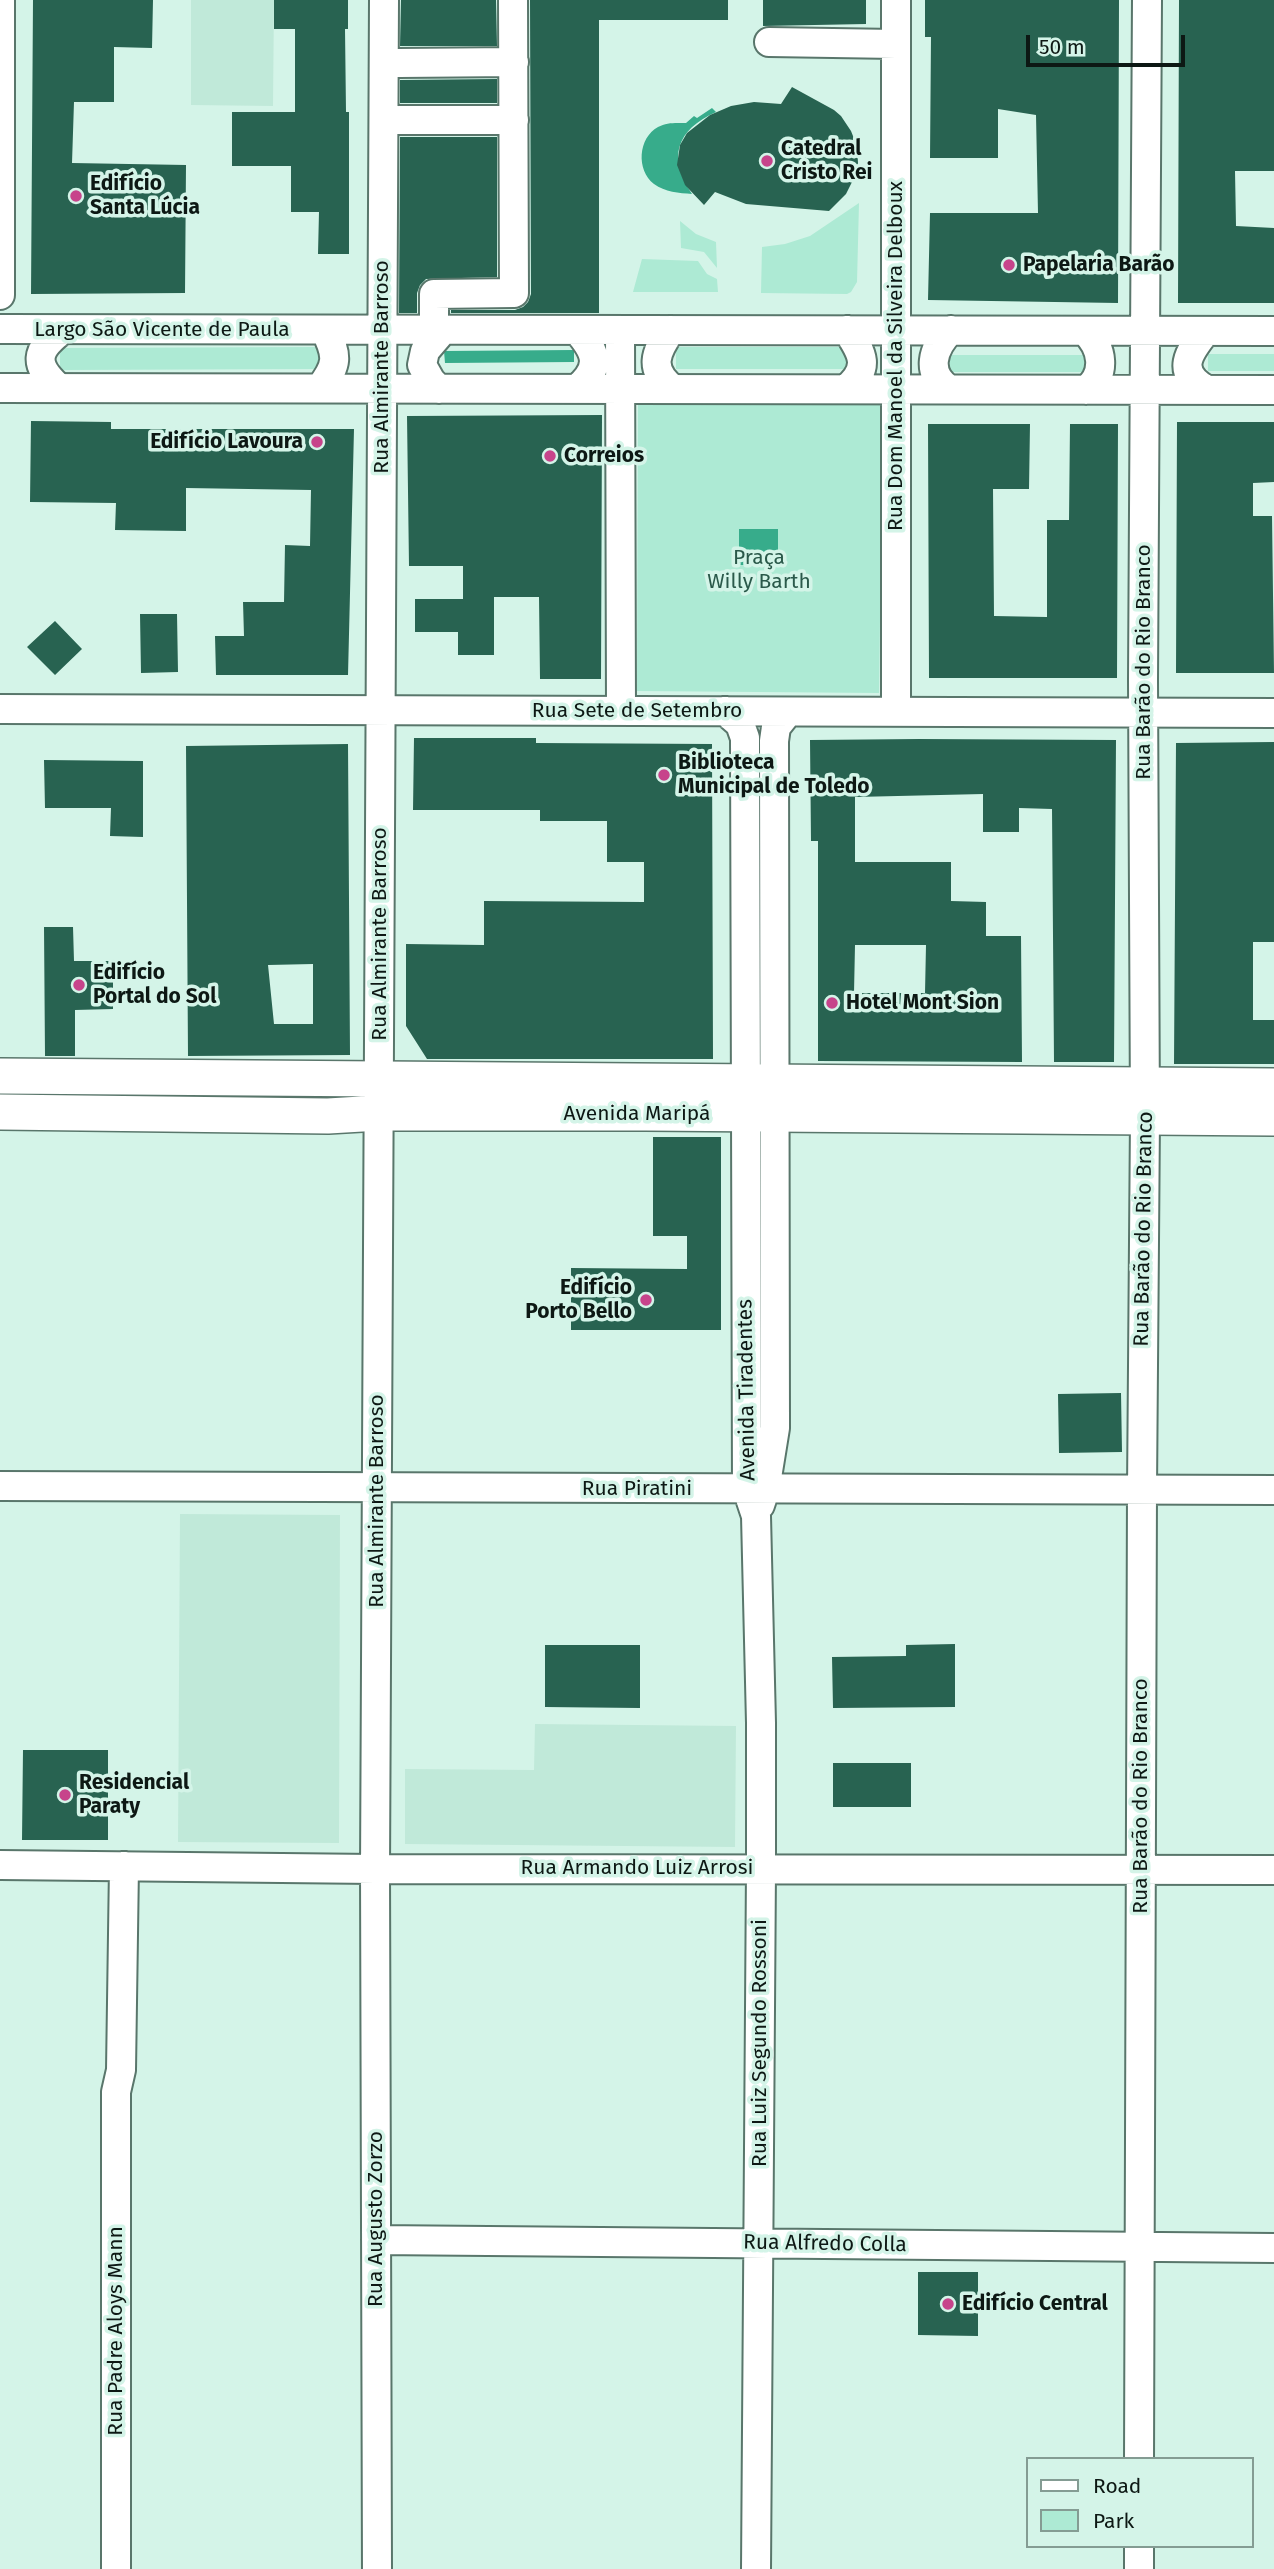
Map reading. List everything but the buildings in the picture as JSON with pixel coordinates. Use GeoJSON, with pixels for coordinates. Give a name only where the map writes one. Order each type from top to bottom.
{"type":"FeatureCollection","features":[{"type":"Feature","properties":{"kind":"main road","name":"Avenida Maripá"},"geometry":{"type":"LineString","coordinates":[[0,1076],[326,1079],[379,1096],[1196,1101],[1274,1086]]}},
{"type":"Feature","properties":{"kind":"main road"},"geometry":{"type":"LineString","coordinates":[[42,1114],[36,1100],[38,1088],[52,1077]]}},
{"type":"Feature","properties":{"kind":"main road"},"geometry":{"type":"LineString","coordinates":[[326,1079],[337,1090],[337,1104],[328,1116]]}},
{"type":"Feature","properties":{"kind":"main road","name":"Avenida Maripá"},"geometry":{"type":"LineString","coordinates":[[0,1112],[328,1116],[379,1096]]}},
{"type":"Feature","properties":{"kind":"main road","name":"Avenida Maripá"},"geometry":{"type":"LineString","coordinates":[[1196,1101],[1274,1118]]}},
{"type":"Feature","properties":{"kind":"street"},"geometry":{"type":"LineString","coordinates":[[0,0],[0,295]]}},
{"type":"Feature","properties":{"kind":"street","name":"Rua Almirante Barroso"},"geometry":{"type":"LineString","coordinates":[[375,1868],[384,0]]}},
{"type":"Feature","properties":{"kind":"street"},"geometry":{"type":"LineString","coordinates":[[439,389],[422,365],[438,322],[434,294],[514,293],[513,0]]}},
{"type":"Feature","properties":{"kind":"street","name":"Rua Dom Manoel da Silveira Delboux"},"geometry":{"type":"LineString","coordinates":[[896,0],[896,712]]}},
{"type":"Feature","properties":{"kind":"street","name":"Rua Barão do Rio Branco"},"geometry":{"type":"LineString","coordinates":[[1139,2457],[1146,1101],[1143,713],[1147,0]]}},
{"type":"Feature","properties":{"kind":"street"},"geometry":{"type":"LineString","coordinates":[[769,42],[896,44]]}},
{"type":"Feature","properties":{"kind":"street"},"geometry":{"type":"LineString","coordinates":[[399,63],[514,62]]}},
{"type":"Feature","properties":{"kind":"street"},"geometry":{"type":"LineString","coordinates":[[399,120],[514,120]]}},
{"type":"Feature","properties":{"kind":"street","name":"Largo São Vicente de Paula"},"geometry":{"type":"LineString","coordinates":[[0,329],[382,330],[438,322],[578,330],[1274,331]]}},
{"type":"Feature","properties":{"kind":"street"},"geometry":{"type":"LineString","coordinates":[[59,388],[42,369],[40,358],[45,344],[62,330]]}},
{"type":"Feature","properties":{"kind":"street"},"geometry":{"type":"LineString","coordinates":[[320,388],[331,373],[334,363],[333,346],[325,330]]}},
{"type":"Feature","properties":{"kind":"street"},"geometry":{"type":"LineString","coordinates":[[578,330],[593,350],[595,359],[591,373],[578,389]]}},
{"type":"Feature","properties":{"kind":"street"},"geometry":{"type":"LineString","coordinates":[[620,330],[621,711]]}},
{"type":"Feature","properties":{"kind":"street"},"geometry":{"type":"LineString","coordinates":[[671,330],[659,347],[655,361],[665,383],[673,389]]}},
{"type":"Feature","properties":{"kind":"street"},"geometry":{"type":"LineString","coordinates":[[846,389],[859,375],[863,359],[861,351],[847,330]]}},
{"type":"Feature","properties":{"kind":"street"},"geometry":{"type":"LineString","coordinates":[[949,389],[934,374],[933,355],[951,330]]}},
{"type":"Feature","properties":{"kind":"street"},"geometry":{"type":"LineString","coordinates":[[1085,331],[1097,348],[1100,367],[1094,383],[1086,390]]}},
{"type":"Feature","properties":{"kind":"street"},"geometry":{"type":"LineString","coordinates":[[1206,331],[1192,348],[1187,363],[1194,380],[1207,390]]}},
{"type":"Feature","properties":{"kind":"street"},"geometry":{"type":"LineString","coordinates":[[0,388],[1274,390]]}},
{"type":"Feature","properties":{"kind":"street","name":"Rua Sete de Setembro"},"geometry":{"type":"LineString","coordinates":[[0,709],[1274,713]]}},
{"type":"Feature","properties":{"kind":"street","name":"Avenida Tiradentes"},"geometry":{"type":"LineString","coordinates":[[725,711],[740,724],[745,738],[746,1018],[775,1169],[775,1427],[756,1489]]}},
{"type":"Feature","properties":{"kind":"street","name":"Avenida Tiradentes"},"geometry":{"type":"LineString","coordinates":[[756,1516],[756,1489],[746,1429],[746,1168],[774,1017],[774,754],[776,727],[788,712]]}},
{"type":"Feature","properties":{"kind":"street"},"geometry":{"type":"LineString","coordinates":[[745,755],[757,748],[768,749],[774,754]]}},
{"type":"Feature","properties":{"kind":"street"},"geometry":{"type":"LineString","coordinates":[[746,1018],[749,1028],[761,1035],[768,1033],[774,1017]]}},
{"type":"Feature","properties":{"kind":"street"},"geometry":{"type":"LineString","coordinates":[[746,1168],[758,1159],[764,1159],[775,1169]]}},
{"type":"Feature","properties":{"kind":"street"},"geometry":{"type":"LineString","coordinates":[[746,1429],[760,1437],[775,1427]]}},
{"type":"Feature","properties":{"kind":"street","name":"Rua Piratini"},"geometry":{"type":"LineString","coordinates":[[0,1486],[1274,1490]]}},
{"type":"Feature","properties":{"kind":"street","name":"Rua Luiz Segundo Rossoni"},"geometry":{"type":"LineString","coordinates":[[756,1516],[761,1723],[756,2569]]}},
{"type":"Feature","properties":{"kind":"street","name":"Rua Armando Luiz Arrosi"},"geometry":{"type":"LineString","coordinates":[[0,1865],[1274,1870]]}},
{"type":"Feature","properties":{"kind":"street","name":"Rua Padre Aloys Mann"},"geometry":{"type":"LineString","coordinates":[[116,2569],[116,2092],[121,2070],[124,1866]]}},
{"type":"Feature","properties":{"kind":"street","name":"Rua Augusto Zorzo"},"geometry":{"type":"LineString","coordinates":[[375,1868],[377,2569]]}},
{"type":"Feature","properties":{"kind":"street","name":"Rua Alfredo Colla"},"geometry":{"type":"LineString","coordinates":[[376,2240],[1274,2248]]}},
{"type":"Feature","properties":{"kind":"street"},"geometry":{"type":"LineString","coordinates":[[1139,2548],[1139,2569]]}},
{"type":"Feature","properties":{"kind":"shaded area"},"geometry":{"type":"Polygon","coordinates":[[[191,0],[274,0],[273,106],[191,105],[191,0]]]}},
{"type":"Feature","properties":{"kind":"shaded area"},"geometry":{"type":"Polygon","coordinates":[[[712,108],[716,112],[692,127],[680,146],[680,169],[692,194],[658,187],[648,178],[642,163],[646,139],[658,127],[686,123],[712,108]]]}},
{"type":"Feature","properties":{"kind":"shaded area"},"geometry":{"type":"Polygon","coordinates":[[[574,350],[574,362],[445,363],[444,351],[574,350]]]}},
{"type":"Feature","properties":{"kind":"shaded area"},"geometry":{"type":"Polygon","coordinates":[[[739,529],[778,529],[778,565],[739,565],[739,529]]]}},
{"type":"Feature","properties":{"kind":"shaded area"},"geometry":{"type":"Polygon","coordinates":[[[180,1514],[340,1515],[339,1843],[178,1842],[180,1514]]]}},
{"type":"Feature","properties":{"kind":"shaded area"},"geometry":{"type":"Polygon","coordinates":[[[535,1724],[736,1726],[735,1847],[405,1844],[405,1769],[534,1770],[535,1724]]]}},
{"type":"Feature","properties":{"kind":"green space"},"geometry":{"type":"Polygon","coordinates":[[[859,203],[857,282],[851,292],[761,293],[762,247],[785,244],[810,236],[859,203]]]}},
{"type":"Feature","properties":{"kind":"green space"},"geometry":{"type":"Polygon","coordinates":[[[680,221],[696,234],[716,242],[717,268],[704,252],[681,248],[680,221]]]}},
{"type":"Feature","properties":{"kind":"green space"},"geometry":{"type":"Polygon","coordinates":[[[642,259],[698,261],[707,274],[717,279],[718,292],[633,292],[642,259]]]}},
{"type":"Feature","properties":{"kind":"green space"},"geometry":{"type":"Polygon","coordinates":[[[319,347],[319,369],[60,370],[60,348],[319,347]]]}},
{"type":"Feature","properties":{"kind":"green space"},"geometry":{"type":"Polygon","coordinates":[[[676,347],[847,347],[847,369],[676,369],[676,347]]]}},
{"type":"Feature","properties":{"kind":"green space"},"geometry":{"type":"Polygon","coordinates":[[[1208,354],[1274,354],[1274,371],[1208,371],[1208,354]]]}},
{"type":"Feature","properties":{"kind":"green space"},"geometry":{"type":"Polygon","coordinates":[[[950,355],[1090,355],[1090,372],[950,372],[950,355]]]}},
{"type":"Feature","properties":{"kind":"green space","name":"Praça Willy Barth"},"geometry":{"type":"Polygon","coordinates":[[[883,399],[879,693],[637,691],[638,400],[883,399]]]}},
{"type":"Feature","properties":{"kind":"place","name":"Catedral Cristo Rei"},"geometry":{"type":"Point","coordinates":[767,161]}},
{"type":"Feature","properties":{"kind":"place","name":"Edifício Santa Lúcia"},"geometry":{"type":"Point","coordinates":[76,196]}},
{"type":"Feature","properties":{"kind":"place","name":"Papelaria Barão"},"geometry":{"type":"Point","coordinates":[1009,265]}},
{"type":"Feature","properties":{"kind":"place","name":"Edifício Lavoura"},"geometry":{"type":"Point","coordinates":[317,442]}},
{"type":"Feature","properties":{"kind":"place","name":"Correios"},"geometry":{"type":"Point","coordinates":[550,456]}},
{"type":"Feature","properties":{"kind":"place","name":"Biblioteca Municipal de Toledo"},"geometry":{"type":"Point","coordinates":[664,775]}},
{"type":"Feature","properties":{"kind":"place","name":"Edifício Portal do Sol"},"geometry":{"type":"Point","coordinates":[79,985]}},
{"type":"Feature","properties":{"kind":"place","name":"Hotel Mont Sion"},"geometry":{"type":"Point","coordinates":[832,1003]}},
{"type":"Feature","properties":{"kind":"place","name":"Edifício Porto Bello"},"geometry":{"type":"Point","coordinates":[646,1300]}},
{"type":"Feature","properties":{"kind":"place","name":"Residencial Paraty"},"geometry":{"type":"Point","coordinates":[65,1795]}},
{"type":"Feature","properties":{"kind":"place","name":"Edifício Central"},"geometry":{"type":"Point","coordinates":[948,2304]}}]}
